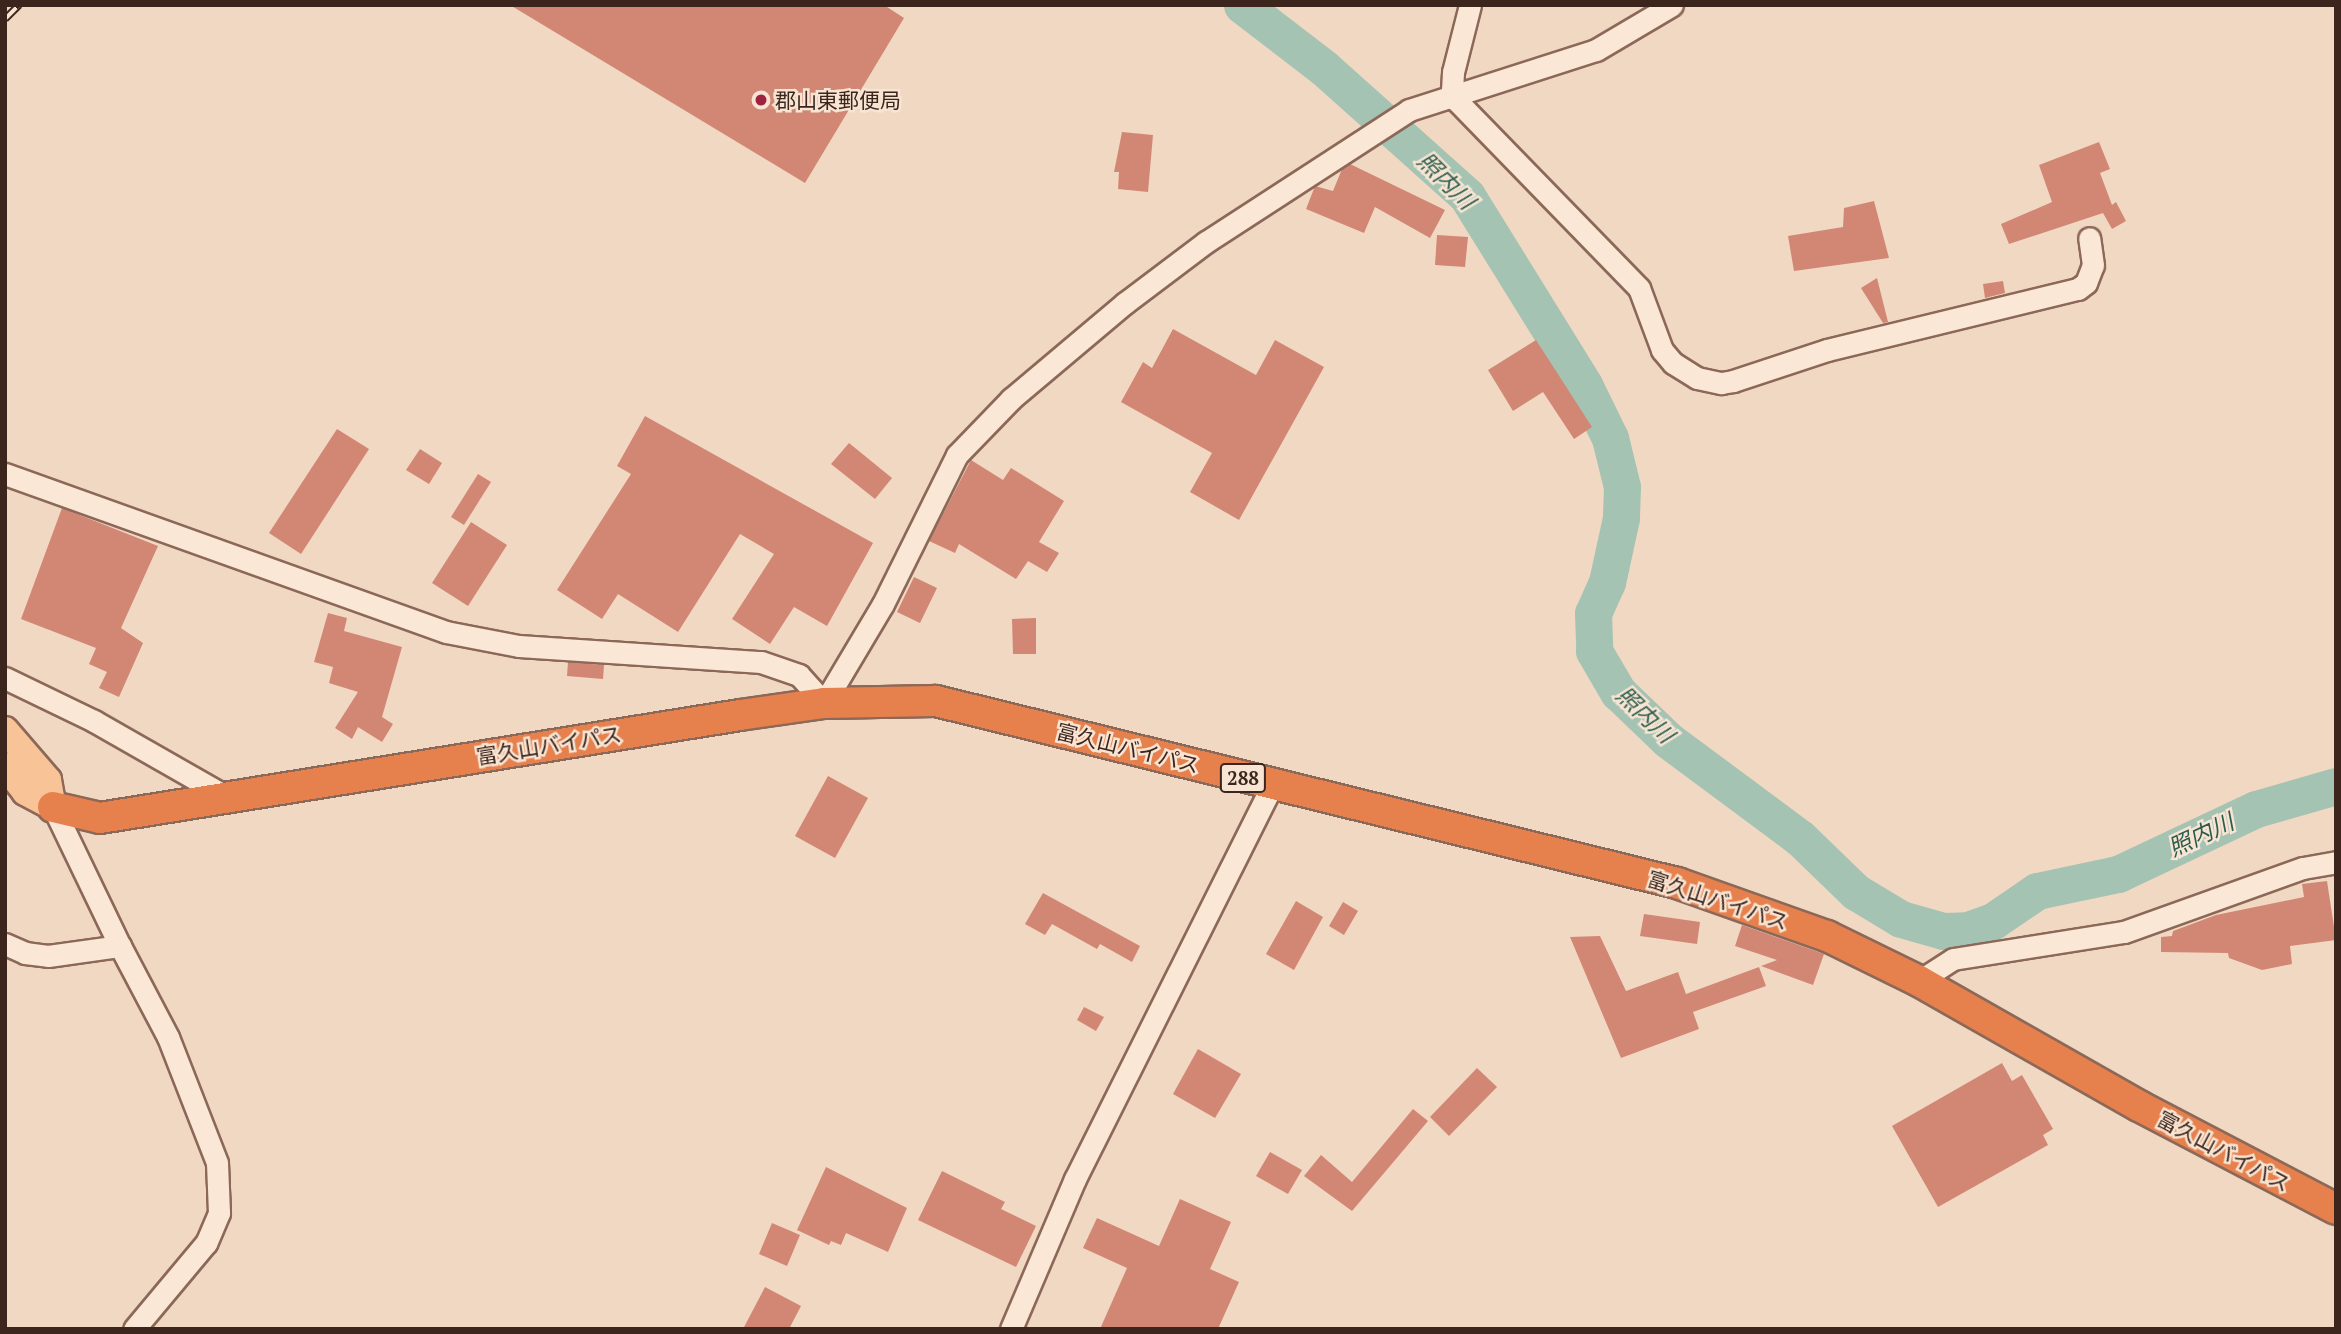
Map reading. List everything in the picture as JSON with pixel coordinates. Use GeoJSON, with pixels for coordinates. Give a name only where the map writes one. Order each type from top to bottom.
{"type":"FeatureCollection","features":[{"type":"Feature","properties":{"kind":"highway","name":"富久山バイパス"},"geometry":{"type":"LineString","coordinates":[[42,793],[100,818],[824,703],[936,701],[1676,883],[1827,936],[1919,981],[2139,1106],[2336,1209]]}},
{"type":"Feature","properties":{"kind":"main road"},"geometry":{"type":"LineString","coordinates":[[5,730],[42,793]]}},
{"type":"Feature","properties":{"kind":"main road"},"geometry":{"type":"LineString","coordinates":[[5,766],[42,793]]}},
{"type":"Feature","properties":{"kind":"street"},"geometry":{"type":"LineString","coordinates":[[1469,5],[1453,72],[1453,94],[1493,142],[1639,288],[1662,350],[1673,363],[1707,381],[1733,381],[1827,350],[2078,289],[2086,283],[2093,265],[2089,238]]}},
{"type":"Feature","properties":{"kind":"street"},"geometry":{"type":"LineString","coordinates":[[5,474],[446,632],[519,646],[761,662],[799,676],[824,703],[883,604],[941,481],[975,432],[1125,303],[1206,242],[1385,123],[1453,94],[1596,50],[1672,5]]}},
{"type":"Feature","properties":{"kind":"street"},"geometry":{"type":"LineString","coordinates":[[5,678],[94,722],[227,797]]}},
{"type":"Feature","properties":{"kind":"street"},"geometry":{"type":"LineString","coordinates":[[1011,1329],[1075,1179],[1272,785]]}},
{"type":"Feature","properties":{"kind":"street"},"geometry":{"type":"LineString","coordinates":[[42,793],[168,1037],[210,1141],[221,1187],[219,1213],[206,1243],[134,1329]]}},
{"type":"Feature","properties":{"kind":"street"},"geometry":{"type":"LineString","coordinates":[[1919,981],[1953,958],[2124,932],[2303,868],[2336,862]]}},
{"type":"Feature","properties":{"kind":"street"},"geometry":{"type":"LineString","coordinates":[[5,944],[25,953],[48,956],[120,946]]}},
{"type":"Feature","properties":{"kind":"building","name":"郡山東郵便局"},"geometry":{"type":"Polygon","coordinates":[[[510,5],[884,5],[904,18],[805,183],[510,5]]]}},
{"type":"Feature","properties":{"kind":"building"},"geometry":{"type":"Polygon","coordinates":[[[1122,132],[1153,135],[1148,192],[1118,189],[1119,172],[1114,172],[1122,132]]]}},
{"type":"Feature","properties":{"kind":"building"},"geometry":{"type":"Polygon","coordinates":[[[2099,142],[2110,169],[2100,173],[2112,205],[2116,202],[2126,221],[2112,229],[2103,213],[2009,244],[2001,224],[2052,202],[2039,165],[2099,142]]]}},
{"type":"Feature","properties":{"kind":"building"},"geometry":{"type":"Polygon","coordinates":[[[1350,164],[1445,210],[1430,238],[1375,207],[1364,233],[1306,209],[1315,186],[1333,191],[1342,169],[1350,164]]]}},
{"type":"Feature","properties":{"kind":"building"},"geometry":{"type":"Polygon","coordinates":[[[1874,201],[1889,258],[1794,271],[1788,236],[1843,227],[1844,208],[1874,201]]]}},
{"type":"Feature","properties":{"kind":"building"},"geometry":{"type":"Polygon","coordinates":[[[1437,235],[1468,237],[1465,267],[1435,265],[1437,235]]]}},
{"type":"Feature","properties":{"kind":"building"},"geometry":{"type":"Polygon","coordinates":[[[1877,278],[1888,322],[1883,323],[1861,288],[1877,278]]]}},
{"type":"Feature","properties":{"kind":"building"},"geometry":{"type":"Polygon","coordinates":[[[2003,281],[2005,293],[1985,298],[1983,284],[2003,281]]]}},
{"type":"Feature","properties":{"kind":"building"},"geometry":{"type":"Polygon","coordinates":[[[1173,329],[1256,375],[1275,340],[1324,367],[1239,520],[1190,492],[1212,453],[1121,402],[1143,362],[1152,368],[1173,329]]]}},
{"type":"Feature","properties":{"kind":"building"},"geometry":{"type":"Polygon","coordinates":[[[1536,340],[1592,427],[1574,439],[1543,392],[1513,411],[1488,370],[1536,340]]]}},
{"type":"Feature","properties":{"kind":"building"},"geometry":{"type":"Polygon","coordinates":[[[645,416],[873,543],[827,626],[794,607],[770,644],[732,619],[774,554],[740,534],[678,632],[618,594],[602,619],[557,590],[631,474],[617,466],[645,416]]]}},
{"type":"Feature","properties":{"kind":"building"},"geometry":{"type":"Polygon","coordinates":[[[337,429],[369,449],[301,554],[269,533],[337,429]]]}},
{"type":"Feature","properties":{"kind":"building"},"geometry":{"type":"Polygon","coordinates":[[[849,443],[892,478],[875,499],[831,464],[849,443]]]}},
{"type":"Feature","properties":{"kind":"building"},"geometry":{"type":"Polygon","coordinates":[[[420,449],[442,463],[429,484],[406,470],[420,449]]]}},
{"type":"Feature","properties":{"kind":"building"},"geometry":{"type":"Polygon","coordinates":[[[971,460],[1003,480],[1011,468],[1064,501],[1039,542],[1059,553],[1047,572],[1028,561],[1016,579],[959,544],[955,553],[929,541],[971,460]]]}},
{"type":"Feature","properties":{"kind":"building"},"geometry":{"type":"Polygon","coordinates":[[[478,474],[491,482],[464,525],[451,517],[478,474]]]}},
{"type":"Feature","properties":{"kind":"building"},"geometry":{"type":"Polygon","coordinates":[[[62,508],[158,546],[121,628],[143,643],[119,697],[99,688],[107,672],[89,664],[96,648],[21,619],[62,508]]]}},
{"type":"Feature","properties":{"kind":"building"},"geometry":{"type":"Polygon","coordinates":[[[471,522],[507,545],[468,606],[432,583],[471,522]]]}},
{"type":"Feature","properties":{"kind":"building"},"geometry":{"type":"Polygon","coordinates":[[[914,577],[937,588],[920,623],[897,612],[914,577]]]}},
{"type":"Feature","properties":{"kind":"building"},"geometry":{"type":"Polygon","coordinates":[[[328,613],[347,618],[344,631],[402,647],[382,717],[393,724],[382,742],[358,727],[352,739],[335,728],[358,692],[329,683],[333,667],[314,662],[328,613]]]}},
{"type":"Feature","properties":{"kind":"building"},"geometry":{"type":"Polygon","coordinates":[[[1036,618],[1036,654],[1013,654],[1012,619],[1036,618]]]}},
{"type":"Feature","properties":{"kind":"building"},"geometry":{"type":"Polygon","coordinates":[[[568,662],[604,665],[603,679],[567,676],[568,662]]]}},
{"type":"Feature","properties":{"kind":"building"},"geometry":{"type":"Polygon","coordinates":[[[828,776],[868,798],[835,858],[795,836],[828,776]]]}},
{"type":"Feature","properties":{"kind":"building"},"geometry":{"type":"Polygon","coordinates":[[[2327,881],[2336,940],[2290,946],[2292,964],[2262,970],[2229,958],[2228,953],[2161,952],[2161,937],[2172,936],[2173,931],[2216,915],[2304,897],[2302,884],[2327,881]]]}},
{"type":"Feature","properties":{"kind":"building"},"geometry":{"type":"Polygon","coordinates":[[[1043,893],[1140,946],[1132,962],[1100,944],[1097,949],[1052,924],[1045,935],[1025,924],[1043,893]]]}},
{"type":"Feature","properties":{"kind":"building"},"geometry":{"type":"Polygon","coordinates":[[[1296,901],[1323,917],[1294,970],[1266,954],[1296,901]]]}},
{"type":"Feature","properties":{"kind":"building"},"geometry":{"type":"Polygon","coordinates":[[[1343,902],[1358,911],[1344,935],[1329,926],[1343,902]]]}},
{"type":"Feature","properties":{"kind":"building"},"geometry":{"type":"Polygon","coordinates":[[[1644,914],[1700,922],[1697,944],[1640,936],[1644,914]]]}},
{"type":"Feature","properties":{"kind":"building"},"geometry":{"type":"Polygon","coordinates":[[[1742,925],[1824,954],[1813,985],[1761,966],[1777,960],[1735,946],[1742,925]]]}},
{"type":"Feature","properties":{"kind":"building"},"geometry":{"type":"Polygon","coordinates":[[[1600,936],[1626,991],[1678,972],[1686,994],[1759,967],[1766,986],[1693,1012],[1699,1029],[1621,1058],[1570,937],[1600,936]]]}},
{"type":"Feature","properties":{"kind":"building"},"geometry":{"type":"Polygon","coordinates":[[[1084,1007],[1104,1017],[1096,1031],[1077,1020],[1084,1007]]]}},
{"type":"Feature","properties":{"kind":"building"},"geometry":{"type":"Polygon","coordinates":[[[1198,1049],[1241,1074],[1215,1118],[1173,1094],[1198,1049]]]}},
{"type":"Feature","properties":{"kind":"building"},"geometry":{"type":"Polygon","coordinates":[[[2002,1063],[2012,1081],[2022,1075],[2053,1129],[2043,1135],[2048,1145],[1938,1207],[1892,1126],[2002,1063]]]}},
{"type":"Feature","properties":{"kind":"building"},"geometry":{"type":"Polygon","coordinates":[[[1477,1068],[1497,1087],[1449,1136],[1430,1117],[1477,1068]]]}},
{"type":"Feature","properties":{"kind":"building"},"geometry":{"type":"Polygon","coordinates":[[[1413,1109],[1428,1121],[1352,1211],[1304,1176],[1321,1155],[1352,1182],[1413,1109]]]}},
{"type":"Feature","properties":{"kind":"building"},"geometry":{"type":"Polygon","coordinates":[[[1270,1152],[1302,1170],[1288,1194],[1256,1176],[1270,1152]]]}},
{"type":"Feature","properties":{"kind":"building"},"geometry":{"type":"Polygon","coordinates":[[[826,1167],[907,1208],[888,1252],[846,1233],[841,1245],[831,1241],[829,1245],[797,1230],[826,1167]]]}},
{"type":"Feature","properties":{"kind":"building"},"geometry":{"type":"Polygon","coordinates":[[[942,1171],[1005,1202],[1001,1209],[1036,1226],[1016,1267],[918,1220],[942,1171]]]}},
{"type":"Feature","properties":{"kind":"building"},"geometry":{"type":"Polygon","coordinates":[[[1180,1199],[1231,1222],[1210,1269],[1239,1282],[1218,1329],[1100,1329],[1127,1268],[1083,1248],[1097,1218],[1159,1246],[1180,1199]]]}},
{"type":"Feature","properties":{"kind":"building"},"geometry":{"type":"Polygon","coordinates":[[[772,1223],[800,1235],[787,1266],[759,1254],[772,1223]]]}},
{"type":"Feature","properties":{"kind":"building"},"geometry":{"type":"Polygon","coordinates":[[[765,1287],[801,1306],[789,1329],[743,1329],[765,1287]]]}},
{"type":"Feature","properties":{"kind":"waterway","name":"照内川"},"geometry":{"type":"LineString","coordinates":[[1242,5],[1324,68],[1467,196],[1584,385],[1610,438],[1622,487],[1621,518],[1607,582],[1593,613],[1594,651],[1618,692],[1668,740],[1800,838],[1856,892],[1901,919],[1943,931],[1968,930],[1993,921],[2037,891],[2118,874],[2256,809],[2336,786]]}},
{"type":"Feature","properties":{"kind":"railway"},"geometry":{"type":"LineString","coordinates":[[5,19],[19,5]]}},
{"type":"Feature","properties":{"kind":"place","name":"郡山東郵便局"},"geometry":{"type":"Point","coordinates":[761,100]}}]}
